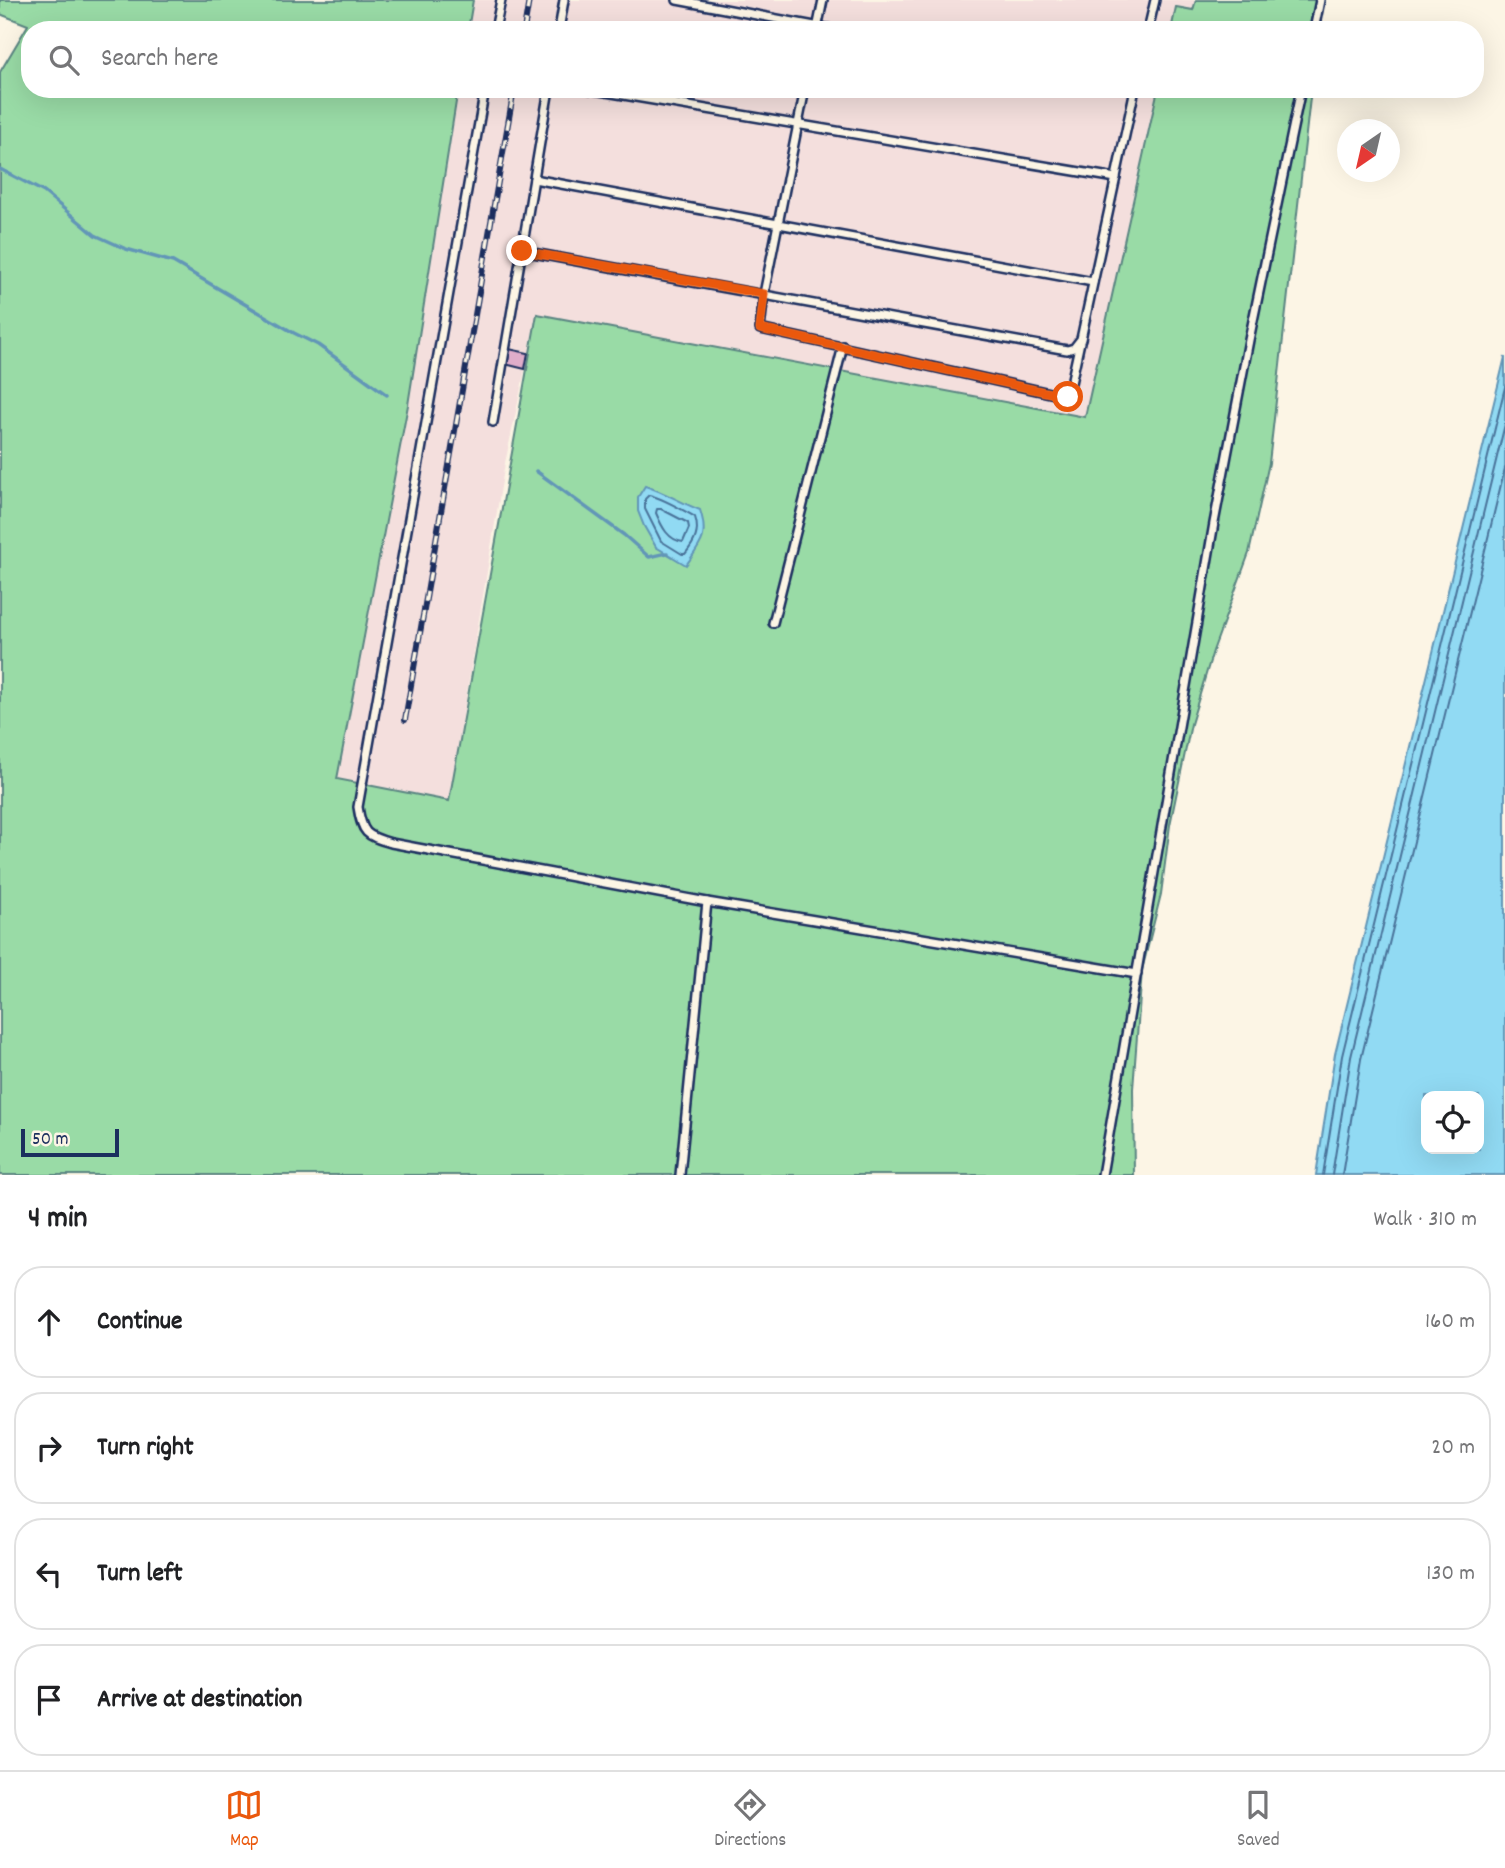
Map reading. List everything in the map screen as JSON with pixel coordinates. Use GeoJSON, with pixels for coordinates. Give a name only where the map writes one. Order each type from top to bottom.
{"type":"FeatureCollection","features":[{"type":"Feature","properties":{"kind":"lane"},"geometry":{"type":"LineString","coordinates":[[496,21],[500,0]]}},
{"type":"Feature","properties":{"kind":"lane"},"geometry":{"type":"LineString","coordinates":[[560,21],[564,0]]}},
{"type":"Feature","properties":{"kind":"lane"},"geometry":{"type":"LineString","coordinates":[[677,0],[782,21]]}},
{"type":"Feature","properties":{"kind":"lane"},"geometry":{"type":"LineString","coordinates":[[818,21],[823,0]]}},
{"type":"Feature","properties":{"kind":"lane"},"geometry":{"type":"LineString","coordinates":[[1150,21],[1154,0]]}},
{"type":"Feature","properties":{"kind":"lane"},"geometry":{"type":"LineString","coordinates":[[1316,21],[1320,0]]}},
{"type":"Feature","properties":{"kind":"lane"},"geometry":{"type":"LineString","coordinates":[[483,98],[358,807],[360,825],[370,837],[391,843],[708,902],[1137,974]]}},
{"type":"Feature","properties":{"kind":"lane"},"geometry":{"type":"LineString","coordinates":[[493,422],[548,98]]}},
{"type":"Feature","properties":{"kind":"lane"},"geometry":{"type":"LineString","coordinates":[[640,98],[1116,178]]}},
{"type":"Feature","properties":{"kind":"lane"},"geometry":{"type":"LineString","coordinates":[[803,98],[764,294],[760,329],[1068,397],[1133,98]]}},
{"type":"Feature","properties":{"kind":"lane"},"geometry":{"type":"LineString","coordinates":[[1102,1175],[1213,523],[1299,98]]}},
{"type":"Feature","properties":{"kind":"lane"},"geometry":{"type":"LineString","coordinates":[[534,179],[1093,282]]}},
{"type":"Feature","properties":{"kind":"lane"},"geometry":{"type":"LineString","coordinates":[[522,251],[1067,350],[1074,348],[1080,339]]}},
{"type":"Feature","properties":{"kind":"lane"},"geometry":{"type":"LineString","coordinates":[[773,623],[843,346]]}},
{"type":"Feature","properties":{"kind":"lane"},"geometry":{"type":"LineString","coordinates":[[680,1175],[708,902]]}},
{"type":"Feature","properties":{"kind":"shaded area"},"geometry":{"type":"Polygon","coordinates":[[[473,0],[1196,0],[1193,10],[1176,7],[1173,21],[470,21],[473,0]]]}},
{"type":"Feature","properties":{"kind":"shaded area"},"geometry":{"type":"Polygon","coordinates":[[[457,98],[1156,98],[1086,417],[537,314],[505,463],[449,801],[337,779],[399,446],[457,98]]]}},
{"type":"Feature","properties":{"kind":"green space"},"geometry":{"type":"Polygon","coordinates":[[[0,0],[473,0],[470,21],[21,22],[0,14],[0,0]]]}},
{"type":"Feature","properties":{"kind":"green space"},"geometry":{"type":"Polygon","coordinates":[[[1196,0],[1321,0],[1319,21],[1173,21],[1176,7],[1193,10],[1196,0]]]}},
{"type":"Feature","properties":{"kind":"green space"},"geometry":{"type":"Polygon","coordinates":[[[21,37],[21,98],[457,98],[408,405],[337,779],[449,801],[537,314],[1085,417],[1156,98],[1310,98],[1269,463],[1249,553],[1213,651],[1191,724],[1170,825],[1161,894],[1142,970],[1133,1089],[1134,1175],[0,1175],[0,72],[21,37]]]}},
{"type":"Feature","properties":{"kind":"water"},"geometry":{"type":"Polygon","coordinates":[[[1505,357],[1505,1175],[1316,1175],[1335,1054],[1505,357]]]}},
{"type":"Feature","properties":{"kind":"water"},"geometry":{"type":"Polygon","coordinates":[[[645,486],[700,510],[704,527],[702,540],[686,565],[656,547],[644,526],[638,511],[638,497],[645,486]]]}},
{"type":"Feature","properties":{"kind":"building"},"geometry":{"type":"Polygon","coordinates":[[[509,349],[528,353],[525,369],[505,364],[509,349]]]}},
{"type":"Feature","properties":{"kind":"waterway"},"geometry":{"type":"LineString","coordinates":[[0,169],[44,192],[95,235],[126,249],[173,262],[318,345],[387,395]]}},
{"type":"Feature","properties":{"kind":"waterway"},"geometry":{"type":"LineString","coordinates":[[536,471],[624,535],[649,557],[667,553]]}},
{"type":"Feature","properties":{"kind":"railway"},"geometry":{"type":"LineString","coordinates":[[526,21],[529,0]]}},
{"type":"Feature","properties":{"kind":"railway"},"geometry":{"type":"LineString","coordinates":[[405,720],[512,98]]}},
{"type":"Feature","properties":{"kind":"route"},"geometry":{"type":"LineString","coordinates":[[522,251],[764,294],[760,329],[1068,397]]}}]}
